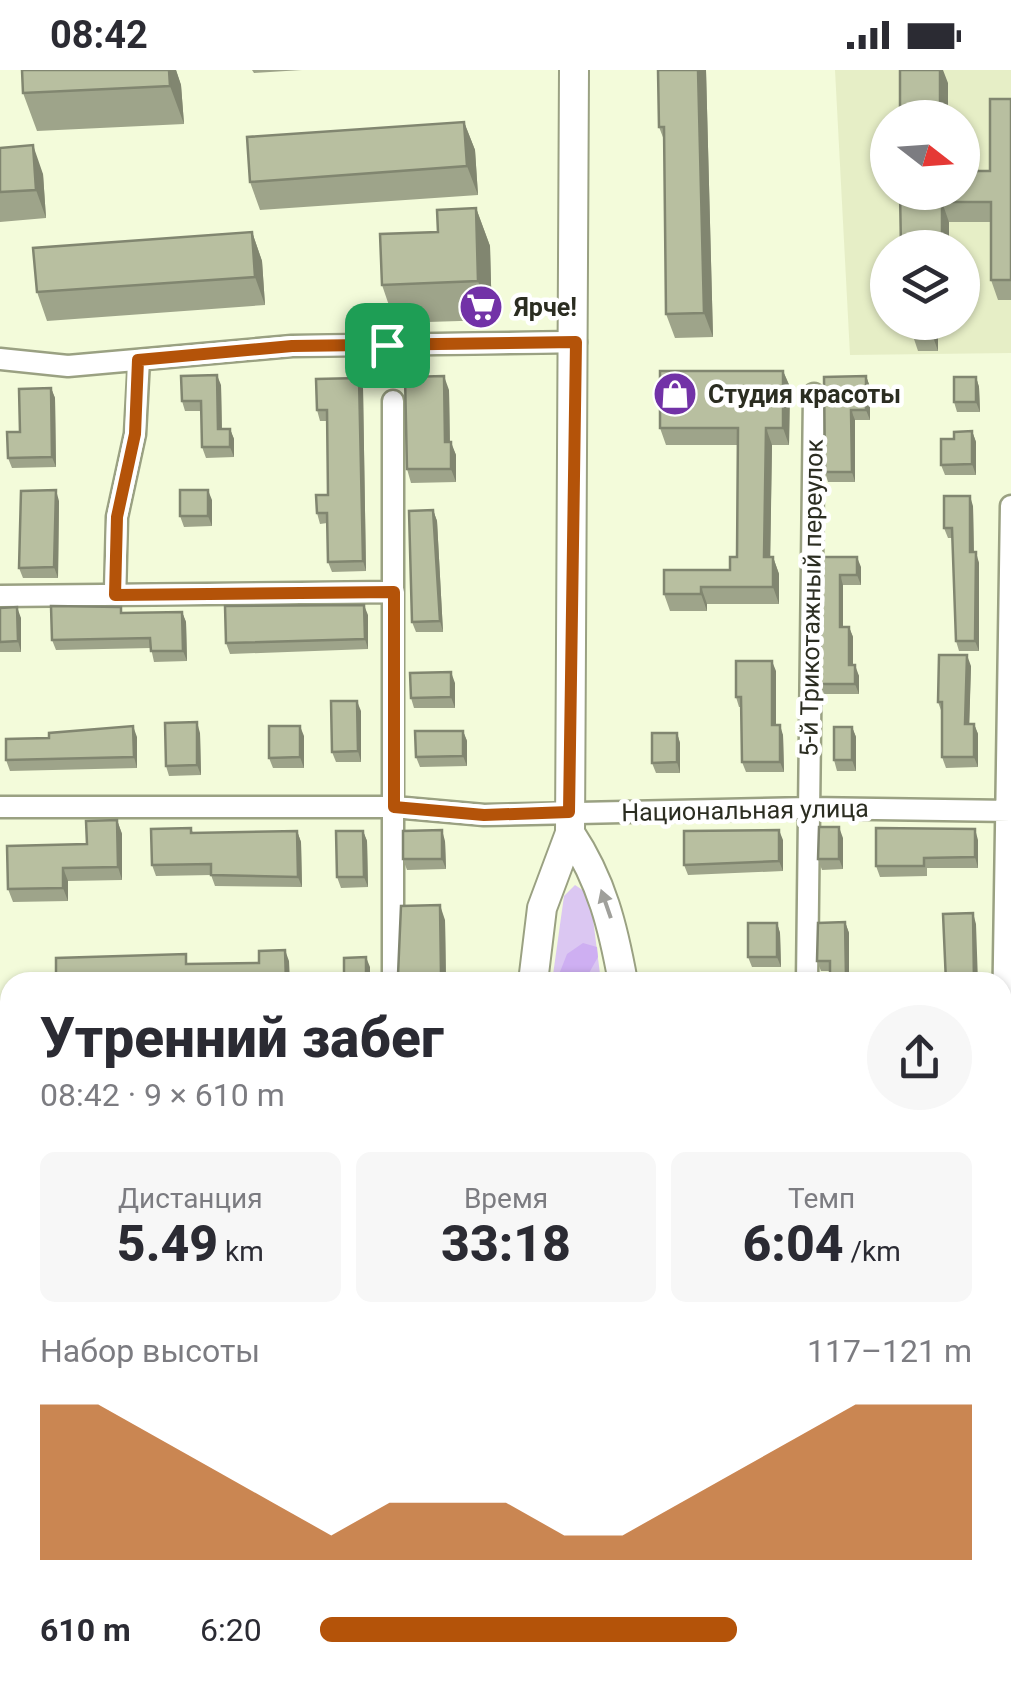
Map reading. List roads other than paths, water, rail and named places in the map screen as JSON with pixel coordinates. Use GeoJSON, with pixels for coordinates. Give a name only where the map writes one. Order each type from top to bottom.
{"type":"FeatureCollection","features":[{"type":"Feature","properties":{"kind":"main road"},"geometry":{"type":"LineString","coordinates":[[534,972],[542,908],[570,823],[576,342],[574,70]]}},
{"type":"Feature","properties":{"kind":"main road"},"geometry":{"type":"LineString","coordinates":[[570,823],[611,916],[620,972]]}},
{"type":"Feature","properties":{"kind":"street"},"geometry":{"type":"LineString","coordinates":[[0,359],[68,366],[292,346],[576,342]]}},
{"type":"Feature","properties":{"kind":"street"},"geometry":{"type":"LineString","coordinates":[[115,595],[117,517],[135,434],[138,360]]}},
{"type":"Feature","properties":{"kind":"street","name":"5-й Трикотажный переулок"},"geometry":{"type":"LineString","coordinates":[[807,972],[814,394]]}},
{"type":"Feature","properties":{"kind":"street"},"geometry":{"type":"LineString","coordinates":[[393,401],[393,972]]}},
{"type":"Feature","properties":{"kind":"street"},"geometry":{"type":"LineString","coordinates":[[1005,972],[1011,506]]}},
{"type":"Feature","properties":{"kind":"street"},"geometry":{"type":"LineString","coordinates":[[0,596],[394,592]]}},
{"type":"Feature","properties":{"kind":"street","name":"Национальная улица"},"geometry":{"type":"LineString","coordinates":[[0,807],[394,807],[570,823],[809,808],[1009,810]]}},
{"type":"Feature","properties":{"kind":"place","name":"Ярче!"},"geometry":{"type":"Point","coordinates":[481,307]}},
{"type":"Feature","properties":{"kind":"place","name":"Студия красоты"},"geometry":{"type":"Point","coordinates":[675,394]}}]}
